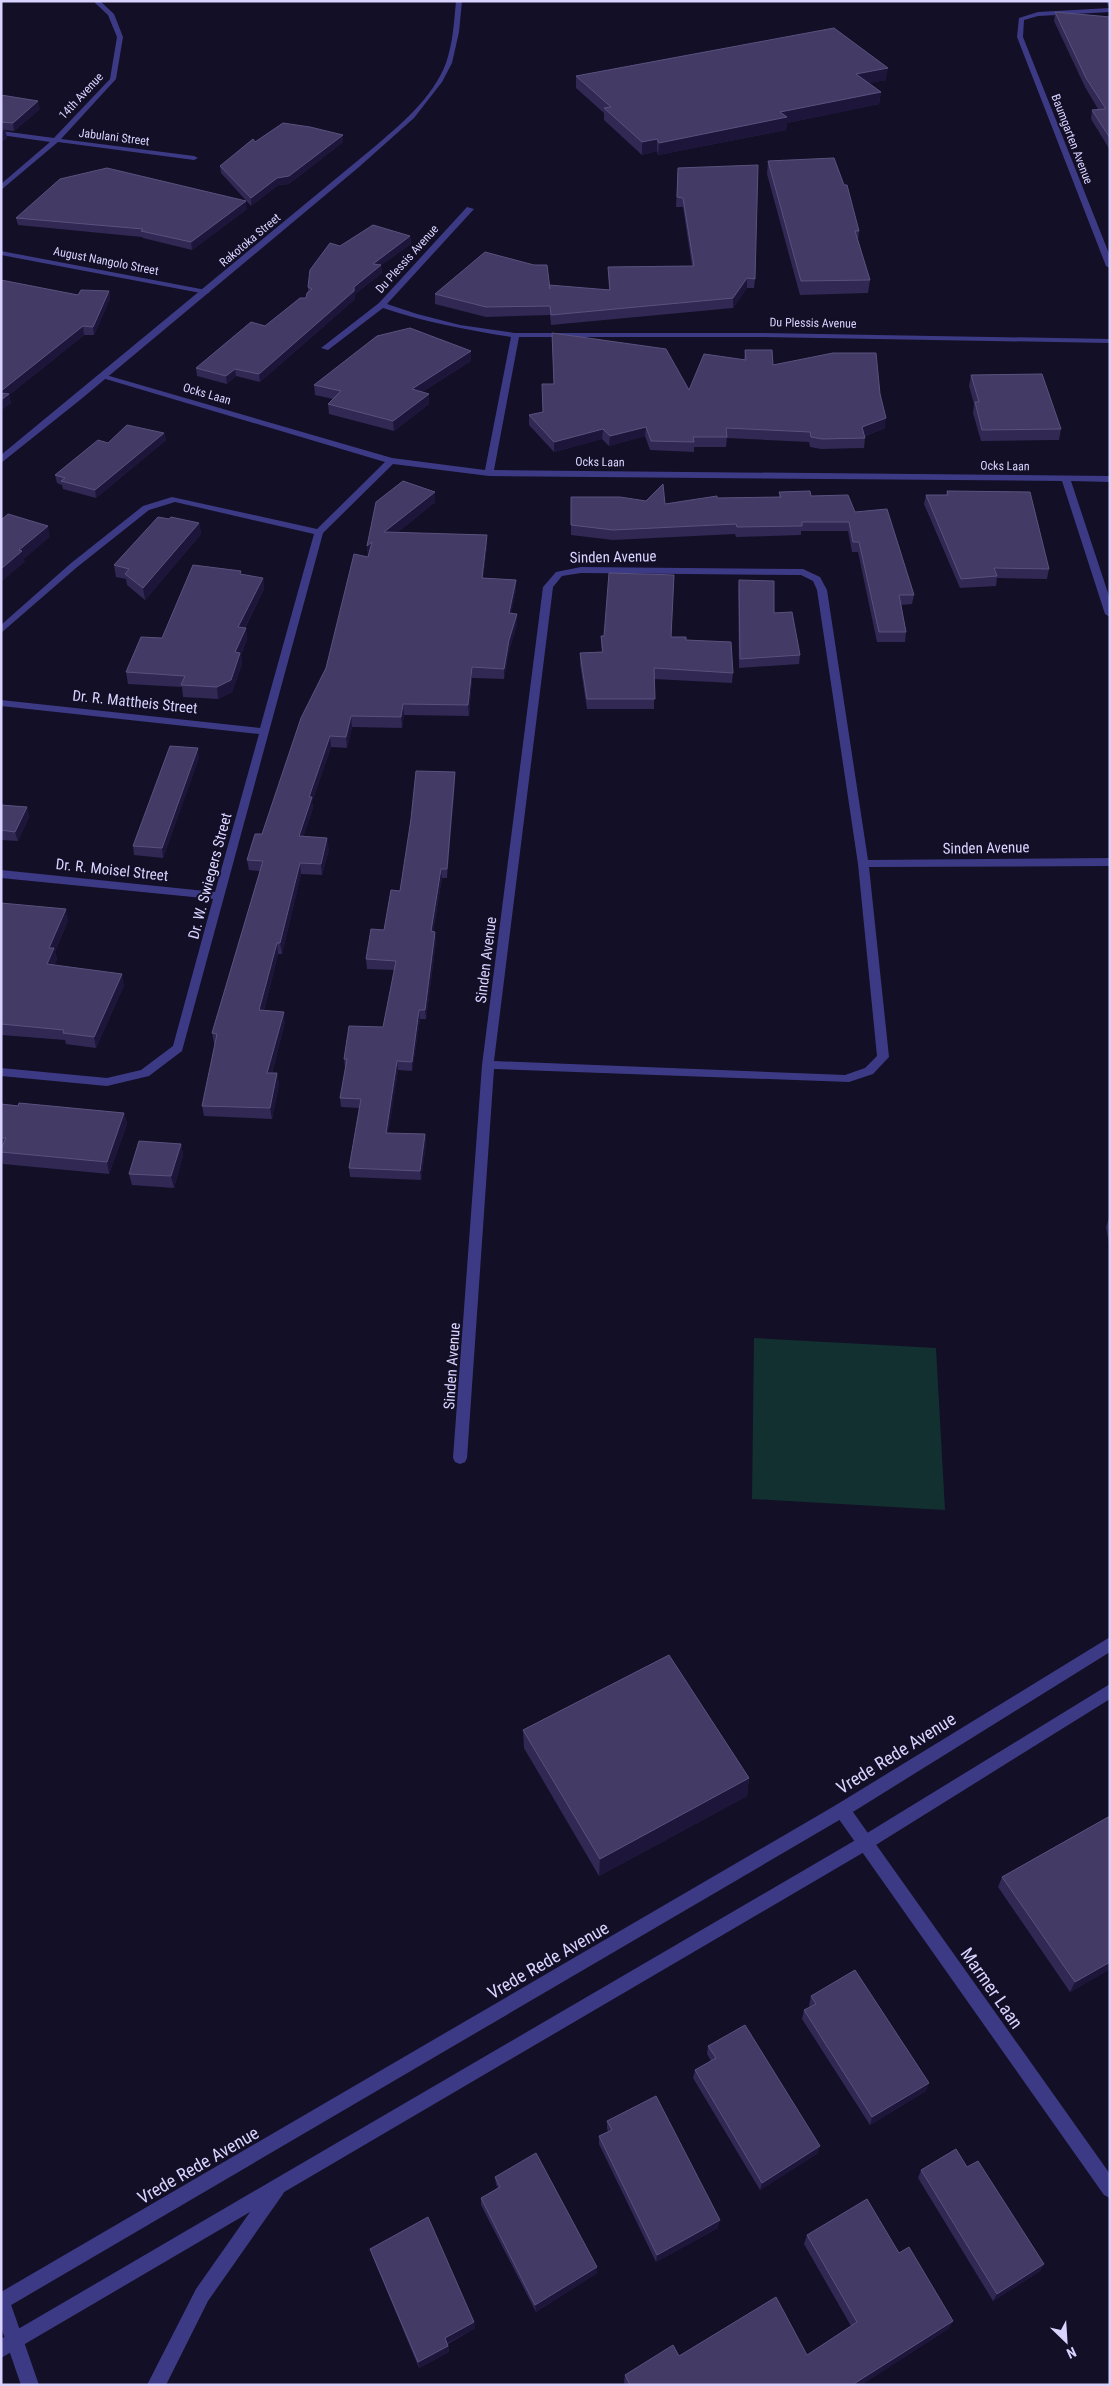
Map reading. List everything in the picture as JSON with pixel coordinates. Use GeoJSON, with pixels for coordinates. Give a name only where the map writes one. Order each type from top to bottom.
{"type":"FeatureCollection","features":[{"type":"Feature","properties":{"kind":"street","name":"14th Avenue"},"geometry":{"type":"LineString","coordinates":[[1,188],[55,141],[113,79],[120,37],[111,14],[96,1]]}},
{"type":"Feature","properties":{"kind":"street","name":"Rakotoka Street"},"geometry":{"type":"LineString","coordinates":[[1,460],[206,292],[393,133],[426,100],[441,80],[450,60],[456,35],[459,1]]}},
{"type":"Feature","properties":{"kind":"street","name":"Baumgarten Avenue"},"geometry":{"type":"LineString","coordinates":[[1110,10],[1038,14],[1020,19],[1020,37],[1110,266]]}},
{"type":"Feature","properties":{"kind":"street","name":"Jabulani Street"},"geometry":{"type":"LineString","coordinates":[[1,134],[194,158]]}},
{"type":"Feature","properties":{"kind":"street","name":"Du Plessis Avenue"},"geometry":{"type":"LineString","coordinates":[[325,348],[382,305],[470,209]]}},
{"type":"Feature","properties":{"kind":"street","name":"August Nangolo Street"},"geometry":{"type":"LineString","coordinates":[[1,253],[206,292]]}},
{"type":"Feature","properties":{"kind":"street","name":"Du Plessis Avenue"},"geometry":{"type":"LineString","coordinates":[[382,305],[414,316],[460,327],[515,335],[762,335],[1110,341]]}},
{"type":"Feature","properties":{"kind":"street"},"geometry":{"type":"LineString","coordinates":[[489,474],[515,335]]}},
{"type":"Feature","properties":{"kind":"street","name":"Ocks Laan"},"geometry":{"type":"LineString","coordinates":[[103,377],[391,461],[489,474],[1110,479]]}},
{"type":"Feature","properties":{"kind":"street"},"geometry":{"type":"LineString","coordinates":[[1,630],[73,566],[146,508],[160,502],[175,499],[319,532],[391,461]]}},
{"type":"Feature","properties":{"kind":"street"},"geometry":{"type":"LineString","coordinates":[[1066,479],[1110,614]]}},
{"type":"Feature","properties":{"kind":"street","name":"Dr. W. Swiegers Street"},"geometry":{"type":"LineString","coordinates":[[1,1072],[108,1082],[146,1074],[178,1048],[319,532]]}},
{"type":"Feature","properties":{"kind":"street","name":"Sinden Avenue"},"geometry":{"type":"LineString","coordinates":[[460,1458],[488,1066],[548,587],[559,574],[581,570],[803,572],[817,579],[822,590],[863,864],[883,1057],[869,1071],[846,1079],[488,1066]]}},
{"type":"Feature","properties":{"kind":"street","name":"Dr. R. Mattheis Street"},"geometry":{"type":"LineString","coordinates":[[1,703],[265,732]]}},
{"type":"Feature","properties":{"kind":"street","name":"Sinden Avenue"},"geometry":{"type":"LineString","coordinates":[[863,864],[1110,862]]}},
{"type":"Feature","properties":{"kind":"street","name":"Dr. R. Moisel Street"},"geometry":{"type":"LineString","coordinates":[[1,874],[220,896]]}},
{"type":"Feature","properties":{"kind":"street","name":"Vrede Rede Avenue"},"geometry":{"type":"LineString","coordinates":[[2,2302],[842,1810],[1110,1644]]}},
{"type":"Feature","properties":{"kind":"street"},"geometry":{"type":"LineString","coordinates":[[9,2345],[280,2184],[865,1843],[1110,1691]]}},
{"type":"Feature","properties":{"kind":"street","name":"Marmer Laan"},"geometry":{"type":"LineString","coordinates":[[842,1810],[1110,2189]]}},
{"type":"Feature","properties":{"kind":"street"},"geometry":{"type":"LineString","coordinates":[[156,2385],[202,2295],[280,2184]]}},
{"type":"Feature","properties":{"kind":"street"},"geometry":{"type":"LineString","coordinates":[[2,2302],[9,2345],[30,2385]]}},
{"type":"Feature","properties":{"kind":"green space"},"geometry":{"type":"Polygon","coordinates":[[[754,1338],[936,1348],[945,1510],[752,1499],[754,1338]]]}},
{"type":"Feature","properties":{"kind":"building"},"geometry":{"type":"Polygon","coordinates":[[[1055,12],[1110,17],[1110,138],[1092,110],[1106,109],[1086,78],[1055,12]]]}},
{"type":"Feature","properties":{"kind":"building"},"geometry":{"type":"Polygon","coordinates":[[[834,28],[888,68],[856,74],[881,92],[780,112],[787,117],[659,143],[657,139],[642,142],[604,108],[611,107],[576,76],[834,28]]]}},
{"type":"Feature","properties":{"kind":"building"},"geometry":{"type":"Polygon","coordinates":[[[1,95],[38,101],[13,123],[1,122],[1,95]]]}},
{"type":"Feature","properties":{"kind":"building"},"geometry":{"type":"Polygon","coordinates":[[[283,123],[343,135],[289,176],[277,178],[251,198],[220,166],[253,139],[255,142],[283,123]]]}},
{"type":"Feature","properties":{"kind":"building"},"geometry":{"type":"Polygon","coordinates":[[[834,158],[844,185],[847,185],[859,231],[855,231],[870,280],[801,281],[768,161],[834,158]]]}},
{"type":"Feature","properties":{"kind":"building"},"geometry":{"type":"Polygon","coordinates":[[[758,165],[755,279],[747,278],[733,298],[551,315],[550,306],[486,307],[435,294],[485,252],[534,265],[547,265],[550,285],[610,290],[608,267],[694,266],[683,198],[677,197],[678,168],[758,165]]]}},
{"type":"Feature","properties":{"kind":"building"},"geometry":{"type":"Polygon","coordinates":[[[107,168],[246,201],[191,242],[141,231],[143,229],[16,218],[60,179],[107,168]]]}},
{"type":"Feature","properties":{"kind":"building"},"geometry":{"type":"Polygon","coordinates":[[[373,225],[410,236],[373,264],[381,265],[354,287],[354,291],[259,374],[235,369],[226,376],[196,368],[251,322],[265,326],[300,298],[306,298],[307,293],[312,289],[308,287],[310,270],[330,243],[340,246],[373,225]]]}},
{"type":"Feature","properties":{"kind":"building"},"geometry":{"type":"Polygon","coordinates":[[[1,280],[78,295],[81,290],[109,291],[93,327],[83,326],[1,391],[1,280]]]}},
{"type":"Feature","properties":{"kind":"building"},"geometry":{"type":"Polygon","coordinates":[[[410,328],[471,351],[412,389],[429,394],[393,421],[328,404],[341,391],[314,385],[377,336],[410,328]]]}},
{"type":"Feature","properties":{"kind":"building"},"geometry":{"type":"Polygon","coordinates":[[[552,333],[666,349],[689,390],[704,354],[746,360],[745,350],[772,350],[773,365],[833,353],[876,353],[880,394],[886,418],[862,427],[865,438],[822,439],[811,437],[810,432],[726,428],[727,437],[693,437],[694,442],[651,441],[646,427],[610,436],[603,429],[554,442],[529,415],[543,412],[542,384],[554,384],[552,333]]]}},
{"type":"Feature","properties":{"kind":"building"},"geometry":{"type":"Polygon","coordinates":[[[1042,374],[1061,429],[982,430],[975,402],[979,402],[971,375],[1042,374]]]}},
{"type":"Feature","properties":{"kind":"building"},"geometry":{"type":"Polygon","coordinates":[[[1,393],[9,394],[1,400],[1,393]]]}},
{"type":"Feature","properties":{"kind":"building"},"geometry":{"type":"Polygon","coordinates":[[[127,425],[164,433],[95,490],[61,481],[65,478],[55,475],[98,440],[108,443],[127,425]]]}},
{"type":"Feature","properties":{"kind":"building"},"geometry":{"type":"Polygon","coordinates":[[[403,481],[435,492],[384,532],[487,535],[482,578],[516,580],[509,613],[517,614],[509,640],[504,669],[472,667],[468,705],[403,704],[401,717],[351,716],[346,737],[330,736],[309,797],[312,797],[299,836],[327,838],[321,864],[300,863],[280,943],[277,943],[259,1010],[284,1012],[267,1073],[277,1073],[270,1108],[202,1106],[217,1034],[212,1033],[263,861],[247,860],[255,834],[262,834],[301,718],[326,668],[354,554],[368,557],[372,542],[367,546],[376,502],[403,481]]]}},
{"type":"Feature","properties":{"kind":"building"},"geometry":{"type":"Polygon","coordinates":[[[663,484],[665,504],[717,496],[717,498],[781,497],[779,492],[810,491],[811,496],[848,495],[855,512],[887,509],[914,595],[899,595],[906,632],[879,632],[859,542],[853,542],[849,522],[802,522],[802,526],[737,527],[736,524],[613,530],[571,525],[571,497],[620,497],[646,501],[663,484]]]}},
{"type":"Feature","properties":{"kind":"building"},"geometry":{"type":"Polygon","coordinates":[[[947,491],[1030,492],[1049,569],[994,568],[997,576],[961,579],[926,495],[948,495],[947,491]]]}},
{"type":"Feature","properties":{"kind":"building"},"geometry":{"type":"Polygon","coordinates":[[[8,514],[48,526],[19,550],[22,551],[1,569],[1,520],[8,514]]]}},
{"type":"Feature","properties":{"kind":"building"},"geometry":{"type":"Polygon","coordinates":[[[158,517],[169,519],[171,517],[199,523],[143,588],[125,574],[129,569],[114,565],[158,517]]]}},
{"type":"Feature","properties":{"kind":"building"},"geometry":{"type":"Polygon","coordinates":[[[193,565],[241,571],[240,574],[263,578],[238,627],[246,628],[235,652],[240,653],[231,680],[217,687],[181,685],[185,676],[126,672],[141,637],[162,638],[193,565]]]}},
{"type":"Feature","properties":{"kind":"building"},"geometry":{"type":"Polygon","coordinates":[[[609,573],[674,575],[671,637],[686,637],[686,640],[731,642],[733,673],[654,668],[655,699],[587,699],[580,653],[603,652],[601,636],[604,636],[609,573]]]}},
{"type":"Feature","properties":{"kind":"building"},"geometry":{"type":"Polygon","coordinates":[[[739,580],[774,581],[774,613],[792,612],[800,655],[740,659],[739,580]]]}},
{"type":"Feature","properties":{"kind":"building"},"geometry":{"type":"Polygon","coordinates":[[[170,746],[198,748],[162,848],[133,846],[170,746]]]}},
{"type":"Feature","properties":{"kind":"building"},"geometry":{"type":"Polygon","coordinates":[[[416,771],[455,772],[447,869],[441,869],[431,931],[435,932],[425,1010],[419,1010],[412,1062],[397,1061],[386,1133],[425,1134],[420,1171],[349,1168],[361,1099],[340,1098],[347,1059],[344,1059],[349,1026],[383,1027],[396,961],[366,959],[371,929],[384,930],[391,890],[400,891],[416,771]]]}},
{"type":"Feature","properties":{"kind":"building"},"geometry":{"type":"Polygon","coordinates":[[[1,805],[27,807],[15,832],[1,830],[1,805]]]}},
{"type":"Feature","properties":{"kind":"building"},"geometry":{"type":"Polygon","coordinates":[[[1,903],[66,909],[49,948],[54,948],[47,964],[122,974],[94,1037],[63,1033],[64,1030],[1,1024],[1,903]]]}},
{"type":"Feature","properties":{"kind":"building"},"geometry":{"type":"Polygon","coordinates":[[[19,1103],[124,1113],[107,1162],[1,1152],[6,1138],[1,1138],[1,1104],[18,1106],[19,1103]]]}},
{"type":"Feature","properties":{"kind":"building"},"geometry":{"type":"Polygon","coordinates":[[[139,1141],[181,1144],[171,1176],[129,1174],[139,1141]]]}},
{"type":"Feature","properties":{"kind":"building"},"geometry":{"type":"Polygon","coordinates":[[[669,1655],[749,1778],[600,1859],[523,1730],[669,1655]]]}},
{"type":"Feature","properties":{"kind":"building"},"geometry":{"type":"Polygon","coordinates":[[[1110,1816],[1110,1962],[1075,1982],[1002,1877],[1110,1816]]]}},
{"type":"Feature","properties":{"kind":"building"},"geometry":{"type":"Polygon","coordinates":[[[855,1970],[929,2083],[872,2117],[804,2010],[816,2004],[811,1996],[855,1970]]]}},
{"type":"Feature","properties":{"kind":"building"},"geometry":{"type":"Polygon","coordinates":[[[745,2025],[820,2146],[762,2183],[695,2070],[716,2058],[708,2046],[745,2025]]]}},
{"type":"Feature","properties":{"kind":"building"},"geometry":{"type":"Polygon","coordinates":[[[656,2096],[720,2220],[657,2255],[599,2136],[612,2130],[607,2121],[656,2096]]]}},
{"type":"Feature","properties":{"kind":"building"},"geometry":{"type":"Polygon","coordinates":[[[956,2149],[967,2167],[978,2161],[1044,2264],[997,2294],[921,2170],[956,2149]]]}},
{"type":"Feature","properties":{"kind":"building"},"geometry":{"type":"Polygon","coordinates":[[[536,2153],[597,2267],[535,2305],[481,2198],[500,2187],[495,2177],[536,2153]]]}},
{"type":"Feature","properties":{"kind":"building"},"geometry":{"type":"Polygon","coordinates":[[[867,2199],[899,2253],[909,2247],[953,2321],[852,2385],[630,2385],[625,2375],[673,2345],[679,2356],[776,2297],[807,2355],[857,2322],[807,2235],[867,2199]]]}},
{"type":"Feature","properties":{"kind":"building"},"geometry":{"type":"Polygon","coordinates":[[[428,2217],[474,2322],[445,2338],[448,2346],[418,2362],[370,2249],[428,2217]]]}}]}
